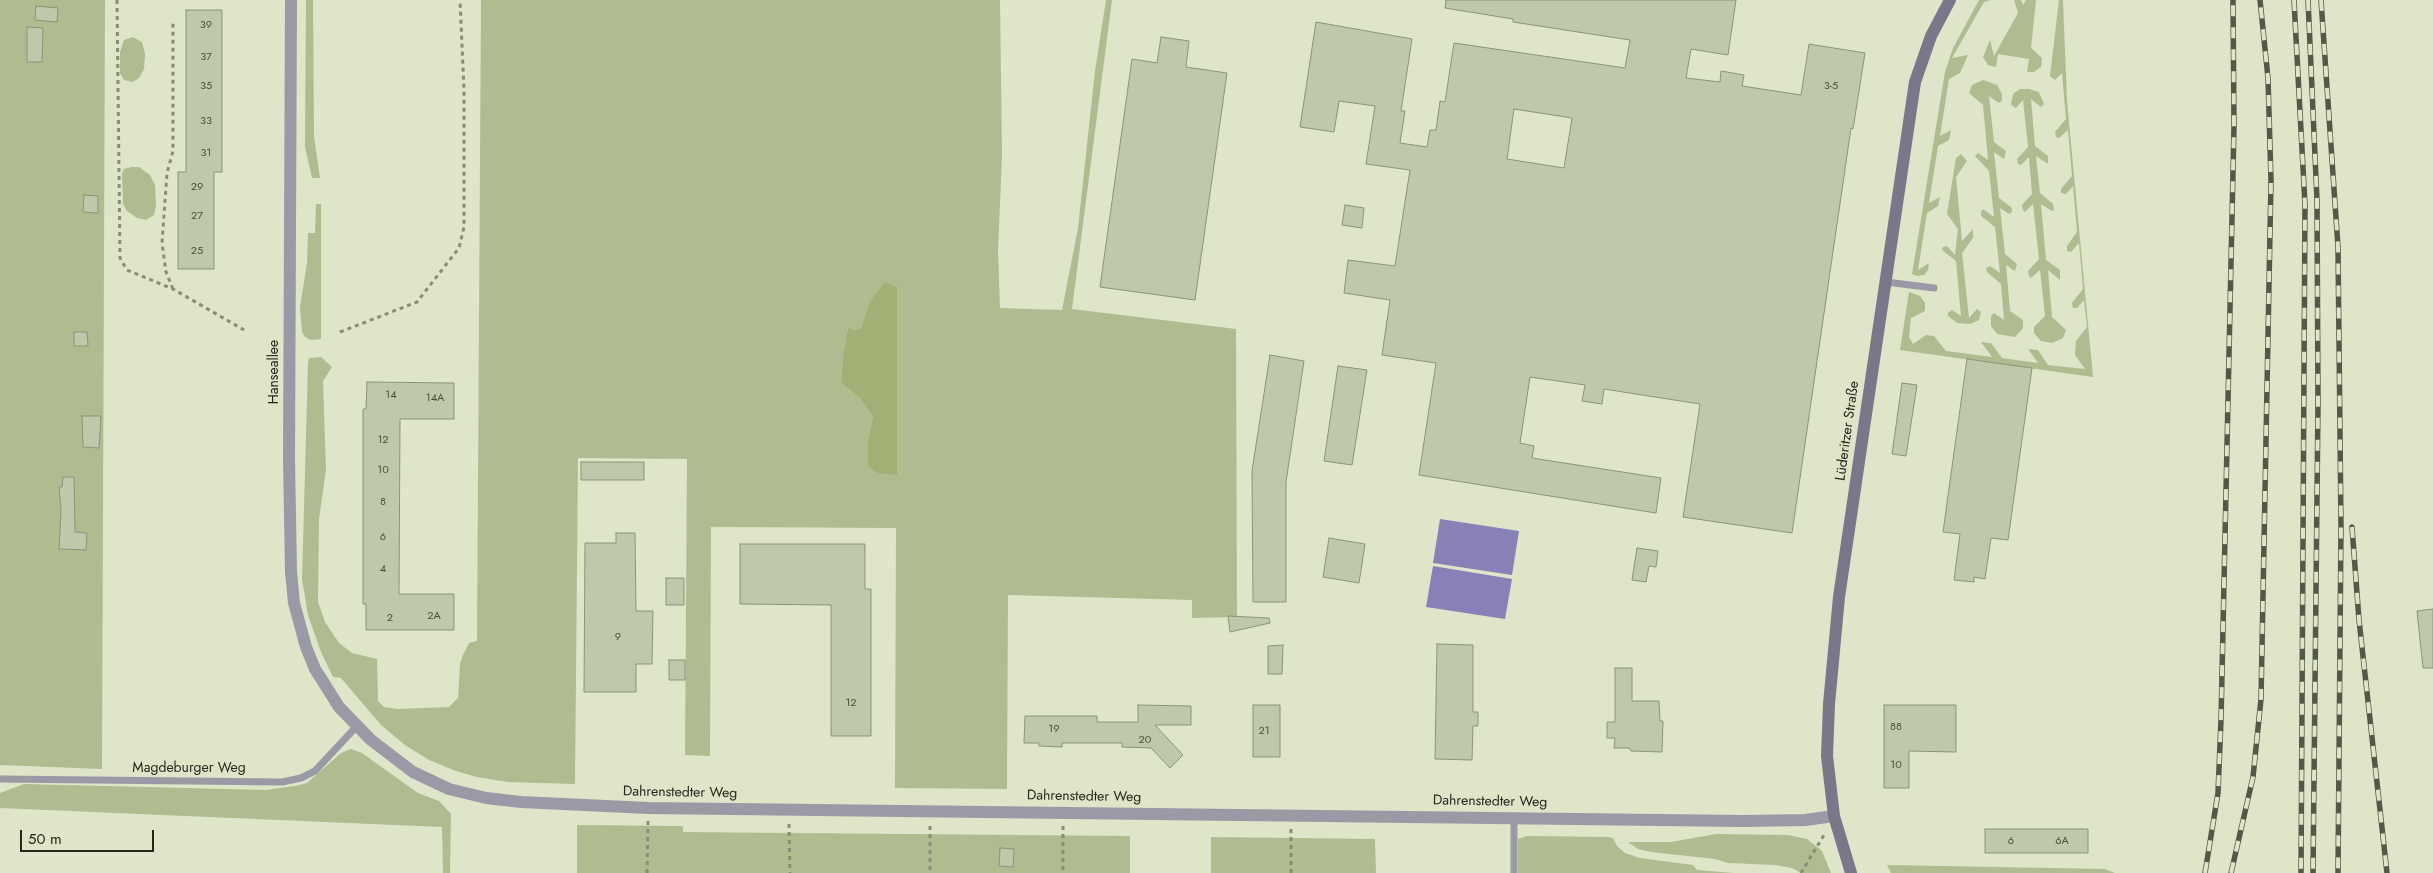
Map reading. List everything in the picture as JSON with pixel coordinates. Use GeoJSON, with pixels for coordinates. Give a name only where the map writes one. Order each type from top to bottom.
{"type":"FeatureCollection","features":[{"type":"Feature","properties":{"kind":"main road","name":"Lüderitzer Straße"},"geometry":{"type":"LineString","coordinates":[[1851,873],[1834,816],[1827,756],[1833,649],[1915,82],[1931,36],[1950,0]]}},
{"type":"Feature","properties":{"kind":"street","name":"Hanseallee"},"geometry":{"type":"LineString","coordinates":[[291,0],[291,572],[294,603],[306,647],[325,687],[356,726]]}},
{"type":"Feature","properties":{"kind":"street","name":"Dahrenstedter Weg"},"geometry":{"type":"LineString","coordinates":[[356,726],[384,752],[413,772],[467,794],[521,802],[648,808],[1514,816],[1743,821],[1804,820],[1834,816]]}},
{"type":"Feature","properties":{"kind":"lane"},"geometry":{"type":"LineString","coordinates":[[1886,282],[1934,288]]}},
{"type":"Feature","properties":{"kind":"lane","name":"Magdeburger Weg"},"geometry":{"type":"LineString","coordinates":[[0,778],[282,782],[301,778],[315,771],[356,726]]}},
{"type":"Feature","properties":{"kind":"lane"},"geometry":{"type":"LineString","coordinates":[[1514,816],[1514,873]]}},
{"type":"Feature","properties":{"kind":"path"},"geometry":{"type":"LineString","coordinates":[[117,0],[120,258],[127,270],[173,289],[244,330]]}},
{"type":"Feature","properties":{"kind":"path"},"geometry":{"type":"LineString","coordinates":[[340,332],[417,302],[459,248],[464,227],[464,90],[460,0]]}},
{"type":"Feature","properties":{"kind":"path"},"geometry":{"type":"LineString","coordinates":[[173,22],[173,151],[167,173],[162,243],[166,272],[173,289]]}},
{"type":"Feature","properties":{"kind":"path"},"geometry":{"type":"LineString","coordinates":[[648,808],[648,873]]}},
{"type":"Feature","properties":{"kind":"path"},"geometry":{"type":"LineString","coordinates":[[789,810],[790,873]]}},
{"type":"Feature","properties":{"kind":"path"},"geometry":{"type":"LineString","coordinates":[[930,811],[930,873]]}},
{"type":"Feature","properties":{"kind":"path"},"geometry":{"type":"LineString","coordinates":[[1064,812],[1064,873]]}},
{"type":"Feature","properties":{"kind":"path"},"geometry":{"type":"LineString","coordinates":[[1291,814],[1291,873]]}},
{"type":"Feature","properties":{"kind":"path"},"geometry":{"type":"LineString","coordinates":[[1802,873],[1824,834]]}},
{"type":"Feature","properties":{"kind":"green space"},"geometry":{"type":"Polygon","coordinates":[[[0,0],[105,0],[102,769],[0,765],[0,0]]]}},
{"type":"Feature","properties":{"kind":"green space"},"geometry":{"type":"Polygon","coordinates":[[[306,0],[313,0],[314,136],[320,178],[312,178],[305,147],[306,0]]]}},
{"type":"Feature","properties":{"kind":"green space"},"geometry":{"type":"Polygon","coordinates":[[[481,0],[1000,0],[1002,155],[998,250],[1000,308],[1062,310],[1078,228],[1095,71],[1106,0],[1112,0],[1072,309],[1236,329],[1237,617],[1192,618],[1192,600],[1008,595],[1007,789],[895,788],[896,528],[711,527],[710,756],[685,755],[687,459],[578,458],[575,784],[508,782],[477,777],[429,760],[405,745],[381,725],[341,678],[333,677],[321,652],[308,615],[302,579],[309,358],[321,357],[332,367],[323,381],[326,470],[319,519],[318,602],[325,622],[339,643],[352,653],[377,659],[378,701],[384,707],[398,709],[449,707],[458,698],[460,664],[463,655],[469,643],[477,641],[481,0]],[[897,288],[869,303],[861,328],[855,330],[848,327],[841,383],[860,398],[873,417],[868,440],[897,475],[897,288]]]}},
{"type":"Feature","properties":{"kind":"green space"},"geometry":{"type":"Polygon","coordinates":[[[1979,0],[1991,0],[1984,2],[1952,58],[1968,55],[1960,73],[1949,79],[1940,136],[1951,130],[1949,140],[1938,146],[1929,203],[1940,197],[1938,206],[1927,213],[1918,270],[1929,263],[1928,270],[1924,275],[1917,276],[1912,274],[1945,72],[1953,48],[1979,0]]]}},
{"type":"Feature","properties":{"kind":"green space"},"geometry":{"type":"Polygon","coordinates":[[[2014,0],[2021,0],[2023,5],[2026,0],[2036,0],[2031,48],[2042,58],[2041,67],[2034,72],[2027,72],[2029,59],[1998,54],[1996,67],[1988,65],[1983,57],[1990,40],[1994,56],[2018,13],[2014,0]]]}},
{"type":"Feature","properties":{"kind":"green space"},"geometry":{"type":"Polygon","coordinates":[[[2059,0],[2063,0],[2067,101],[2093,377],[1900,350],[1909,292],[1920,296],[1925,303],[1925,311],[1911,318],[1909,337],[1913,344],[1926,335],[1934,336],[1946,351],[1992,357],[1981,342],[1991,343],[2002,358],[2038,363],[2028,349],[2038,350],[2048,365],[2085,369],[2075,355],[2076,341],[2087,327],[2084,300],[2077,308],[2073,308],[2072,303],[2083,289],[2079,243],[2071,252],[2067,251],[2067,246],[2077,232],[2073,186],[2066,194],[2061,193],[2061,189],[2072,176],[2068,130],[2059,138],[2056,137],[2055,132],[2066,119],[2062,73],[2055,80],[2050,76],[2059,0]]]}},
{"type":"Feature","properties":{"kind":"green space"},"geometry":{"type":"Polygon","coordinates":[[[133,37],[142,42],[145,54],[144,69],[139,78],[133,82],[124,80],[120,73],[120,52],[124,40],[133,37]]]}},
{"type":"Feature","properties":{"kind":"green space"},"geometry":{"type":"Polygon","coordinates":[[[1983,80],[1997,85],[2002,94],[2002,101],[1999,103],[1989,96],[1994,142],[2006,151],[2004,159],[1994,152],[1999,198],[2012,208],[2012,212],[2009,214],[2000,208],[2005,254],[2017,264],[2015,271],[2006,265],[2010,311],[2023,320],[2023,328],[2015,337],[1997,334],[1991,326],[1991,316],[1994,313],[2004,320],[2001,284],[1987,272],[1986,268],[1990,266],[2000,273],[1995,227],[1981,216],[1983,209],[1994,217],[1989,171],[1975,156],[1978,153],[1988,160],[1983,105],[1969,93],[1972,85],[1983,80]]]}},
{"type":"Feature","properties":{"kind":"green space"},"geometry":{"type":"Polygon","coordinates":[[[2020,89],[2039,92],[2044,104],[2041,107],[2031,99],[2035,146],[2048,156],[2048,164],[2036,156],[2040,193],[2053,204],[2054,210],[2052,211],[2041,204],[2046,260],[2060,270],[2060,280],[2048,270],[2052,317],[2066,330],[2063,338],[2052,343],[2041,341],[2034,333],[2034,327],[2045,316],[2040,270],[2031,278],[2028,271],[2039,259],[2033,204],[2025,212],[2022,205],[2032,194],[2029,157],[2021,165],[2018,164],[2017,159],[2028,147],[2023,100],[2016,108],[2011,105],[2013,94],[2020,89]]]}},
{"type":"Feature","properties":{"kind":"green space"},"geometry":{"type":"Polygon","coordinates":[[[1961,154],[1967,161],[1956,177],[1962,241],[1973,229],[1973,238],[1962,253],[1969,318],[1977,309],[1981,312],[1979,320],[1970,324],[1957,323],[1948,316],[1948,313],[1952,310],[1961,316],[1956,261],[1942,250],[1943,247],[1947,246],[1955,255],[1958,229],[1947,214],[1956,158],[1961,154]]]}},
{"type":"Feature","properties":{"kind":"green space"},"geometry":{"type":"Polygon","coordinates":[[[139,167],[150,175],[155,185],[156,205],[154,215],[146,220],[137,218],[127,211],[123,204],[122,174],[124,169],[139,167]]]}},
{"type":"Feature","properties":{"kind":"green space"},"geometry":{"type":"Polygon","coordinates":[[[316,204],[321,204],[321,339],[311,340],[305,337],[302,332],[300,307],[307,263],[308,233],[315,233],[316,204]]]}},
{"type":"Feature","properties":{"kind":"green space"},"geometry":{"type":"Polygon","coordinates":[[[885,282],[897,288],[897,475],[878,473],[868,466],[868,440],[873,417],[860,398],[841,383],[848,327],[855,330],[861,328],[869,303],[885,282]]]}},
{"type":"Feature","properties":{"kind":"green space"},"geometry":{"type":"Polygon","coordinates":[[[351,749],[362,753],[418,793],[439,801],[451,814],[450,873],[443,873],[442,827],[0,808],[0,793],[24,784],[266,790],[295,786],[307,783],[341,753],[351,749]]]}},
{"type":"Feature","properties":{"kind":"green space"},"geometry":{"type":"Polygon","coordinates":[[[577,825],[683,826],[683,832],[1130,836],[1130,873],[577,873],[577,825]]]}},
{"type":"Feature","properties":{"kind":"green space"},"geometry":{"type":"Polygon","coordinates":[[[1716,834],[1788,835],[1807,839],[1822,851],[1831,873],[1801,873],[1792,868],[1775,865],[1728,863],[1715,859],[1651,852],[1638,849],[1628,842],[1671,842],[1716,834]]]}},
{"type":"Feature","properties":{"kind":"green space"},"geometry":{"type":"Polygon","coordinates":[[[1527,836],[1608,837],[1613,838],[1617,846],[1625,853],[1640,858],[1693,865],[1697,870],[1734,873],[1518,873],[1518,839],[1527,836]]]}},
{"type":"Feature","properties":{"kind":"green space"},"geometry":{"type":"Polygon","coordinates":[[[1211,837],[1375,839],[1376,873],[1211,873],[1211,837]]]}},
{"type":"Feature","properties":{"kind":"green space"},"geometry":{"type":"Polygon","coordinates":[[[1887,865],[2105,869],[2115,873],[1891,873],[1887,865]]]}},
{"type":"Feature","properties":{"kind":"shaded area"},"geometry":{"type":"Polygon","coordinates":[[[1440,519],[1519,531],[1512,575],[1433,563],[1440,519]]]}},
{"type":"Feature","properties":{"kind":"shaded area"},"geometry":{"type":"Polygon","coordinates":[[[1433,566],[1512,579],[1505,619],[1426,607],[1433,566]]]}},
{"type":"Feature","properties":{"kind":"building"},"geometry":{"type":"Polygon","coordinates":[[[1446,0],[1736,0],[1728,55],[1691,49],[1686,78],[1720,82],[1721,71],[1744,75],[1742,86],[1801,95],[1809,44],[1865,53],[1853,129],[1851,128],[1792,533],[1683,517],[1700,404],[1604,389],[1602,404],[1582,401],[1585,385],[1530,377],[1520,443],[1534,446],[1532,458],[1661,478],[1656,513],[1419,475],[1436,363],[1382,355],[1390,300],[1344,293],[1348,260],[1395,266],[1410,170],[1366,164],[1375,106],[1339,101],[1334,132],[1300,127],[1316,22],[1412,39],[1401,111],[1405,111],[1400,143],[1427,147],[1430,130],[1436,130],[1440,101],[1445,102],[1454,43],[1625,68],[1630,40],[1513,22],[1513,19],[1445,8],[1446,0]],[[1514,109],[1507,159],[1564,168],[1572,118],[1514,109]]]}},
{"type":"Feature","properties":{"kind":"building"},"geometry":{"type":"Polygon","coordinates":[[[36,6],[58,8],[57,22],[35,20],[36,6]]]}},
{"type":"Feature","properties":{"kind":"building"},"geometry":{"type":"Polygon","coordinates":[[[186,10],[222,10],[222,172],[214,172],[214,269],[178,269],[178,172],[186,172],[186,10]]]}},
{"type":"Feature","properties":{"kind":"building"},"geometry":{"type":"Polygon","coordinates":[[[27,27],[43,28],[42,62],[27,62],[27,27]]]}},
{"type":"Feature","properties":{"kind":"building"},"geometry":{"type":"Polygon","coordinates":[[[1161,37],[1189,41],[1186,67],[1227,73],[1195,300],[1100,287],[1132,59],[1157,63],[1161,37]]]}},
{"type":"Feature","properties":{"kind":"building"},"geometry":{"type":"Polygon","coordinates":[[[84,195],[98,196],[98,213],[83,212],[84,195]]]}},
{"type":"Feature","properties":{"kind":"building"},"geometry":{"type":"Polygon","coordinates":[[[1345,205],[1364,208],[1362,228],[1342,225],[1345,205]]]}},
{"type":"Feature","properties":{"kind":"building"},"geometry":{"type":"Polygon","coordinates":[[[74,332],[87,332],[88,346],[74,346],[74,332]]]}},
{"type":"Feature","properties":{"kind":"building"},"geometry":{"type":"Polygon","coordinates":[[[1270,355],[1304,361],[1286,482],[1286,602],[1253,602],[1252,471],[1270,355]]]}},
{"type":"Feature","properties":{"kind":"building"},"geometry":{"type":"Polygon","coordinates":[[[1967,359],[2032,368],[2008,540],[1991,538],[1985,579],[1974,577],[1974,582],[1954,580],[1960,534],[1943,532],[1967,359]]]}},
{"type":"Feature","properties":{"kind":"building"},"geometry":{"type":"Polygon","coordinates":[[[1338,366],[1367,370],[1352,465],[1324,461],[1338,366]]]}},
{"type":"Feature","properties":{"kind":"building"},"geometry":{"type":"Polygon","coordinates":[[[367,382],[454,383],[454,419],[400,419],[399,594],[454,594],[454,630],[366,630],[366,604],[363,604],[363,409],[366,409],[367,382]]]}},
{"type":"Feature","properties":{"kind":"building"},"geometry":{"type":"Polygon","coordinates":[[[1902,383],[1917,385],[1906,456],[1892,454],[1902,383]]]}},
{"type":"Feature","properties":{"kind":"building"},"geometry":{"type":"Polygon","coordinates":[[[82,416],[101,416],[99,448],[83,447],[82,416]]]}},
{"type":"Feature","properties":{"kind":"building"},"geometry":{"type":"Polygon","coordinates":[[[581,462],[644,462],[644,480],[581,480],[581,462]]]}},
{"type":"Feature","properties":{"kind":"building"},"geometry":{"type":"Polygon","coordinates":[[[63,477],[74,477],[75,532],[87,533],[86,550],[59,549],[61,510],[59,487],[62,487],[63,477]]]}},
{"type":"Feature","properties":{"kind":"building"},"geometry":{"type":"Polygon","coordinates":[[[616,533],[635,533],[636,611],[653,611],[652,664],[636,664],[636,692],[584,692],[585,543],[616,543],[616,533]]]}},
{"type":"Feature","properties":{"kind":"building"},"geometry":{"type":"Polygon","coordinates":[[[1329,538],[1365,544],[1359,583],[1323,577],[1329,538]]]}},
{"type":"Feature","properties":{"kind":"building"},"geometry":{"type":"Polygon","coordinates":[[[740,544],[865,544],[865,589],[871,589],[871,736],[831,736],[831,605],[740,604],[740,544]]]}},
{"type":"Feature","properties":{"kind":"building"},"geometry":{"type":"Polygon","coordinates":[[[1637,548],[1658,551],[1656,567],[1649,566],[1646,582],[1632,580],[1637,548]]]}},
{"type":"Feature","properties":{"kind":"building"},"geometry":{"type":"Polygon","coordinates":[[[666,578],[684,578],[684,605],[666,605],[666,578]]]}},
{"type":"Feature","properties":{"kind":"building"},"geometry":{"type":"Polygon","coordinates":[[[2433,609],[2433,668],[2423,668],[2417,611],[2433,609]]]}},
{"type":"Feature","properties":{"kind":"building"},"geometry":{"type":"Polygon","coordinates":[[[1228,616],[1269,618],[1270,623],[1230,632],[1228,616]]]}},
{"type":"Feature","properties":{"kind":"building"},"geometry":{"type":"Polygon","coordinates":[[[1437,644],[1473,645],[1473,712],[1478,712],[1478,726],[1473,726],[1472,760],[1435,759],[1437,644]]]}},
{"type":"Feature","properties":{"kind":"building"},"geometry":{"type":"Polygon","coordinates":[[[1283,645],[1282,674],[1268,674],[1268,646],[1283,645]]]}},
{"type":"Feature","properties":{"kind":"building"},"geometry":{"type":"Polygon","coordinates":[[[669,660],[685,660],[685,680],[669,680],[669,660]]]}},
{"type":"Feature","properties":{"kind":"building"},"geometry":{"type":"Polygon","coordinates":[[[1615,668],[1632,668],[1632,701],[1659,701],[1660,721],[1663,721],[1662,752],[1631,751],[1629,748],[1614,748],[1615,738],[1607,738],[1607,722],[1615,722],[1615,668]]]}},
{"type":"Feature","properties":{"kind":"building"},"geometry":{"type":"Polygon","coordinates":[[[1138,705],[1191,706],[1191,725],[1155,725],[1183,755],[1170,768],[1151,748],[1122,747],[1122,743],[1062,743],[1062,747],[1039,746],[1039,743],[1024,743],[1025,716],[1097,716],[1097,722],[1138,722],[1138,705]]]}},
{"type":"Feature","properties":{"kind":"building"},"geometry":{"type":"Polygon","coordinates":[[[1253,705],[1280,705],[1280,757],[1253,757],[1253,705]]]}},
{"type":"Feature","properties":{"kind":"building"},"geometry":{"type":"Polygon","coordinates":[[[1884,705],[1956,705],[1956,752],[1909,751],[1909,788],[1884,788],[1884,705]]]}},
{"type":"Feature","properties":{"kind":"building"},"geometry":{"type":"Polygon","coordinates":[[[1985,829],[2088,829],[2088,853],[1985,853],[1985,829]]]}},
{"type":"Feature","properties":{"kind":"building"},"geometry":{"type":"Polygon","coordinates":[[[1000,848],[1014,849],[1013,867],[999,866],[1000,848]]]}},
{"type":"Feature","properties":{"kind":"railway"},"geometry":{"type":"LineString","coordinates":[[2205,873],[2218,793],[2221,720],[2234,126],[2233,0]]}},
{"type":"Feature","properties":{"kind":"railway"},"geometry":{"type":"LineString","coordinates":[[2231,873],[2253,777],[2261,699],[2271,181],[2268,78],[2260,0]]}},
{"type":"Feature","properties":{"kind":"railway"},"geometry":{"type":"LineString","coordinates":[[2294,0],[2305,205],[2301,873]]}},
{"type":"Feature","properties":{"kind":"railway"},"geometry":{"type":"LineString","coordinates":[[2308,0],[2317,200],[2318,403],[2313,873]]}},
{"type":"Feature","properties":{"kind":"railway"},"geometry":{"type":"LineString","coordinates":[[2321,0],[2338,247],[2341,527],[2338,873]]}},
{"type":"Feature","properties":{"kind":"railway"},"geometry":{"type":"LineString","coordinates":[[2352,527],[2359,620],[2387,873]]}}]}
